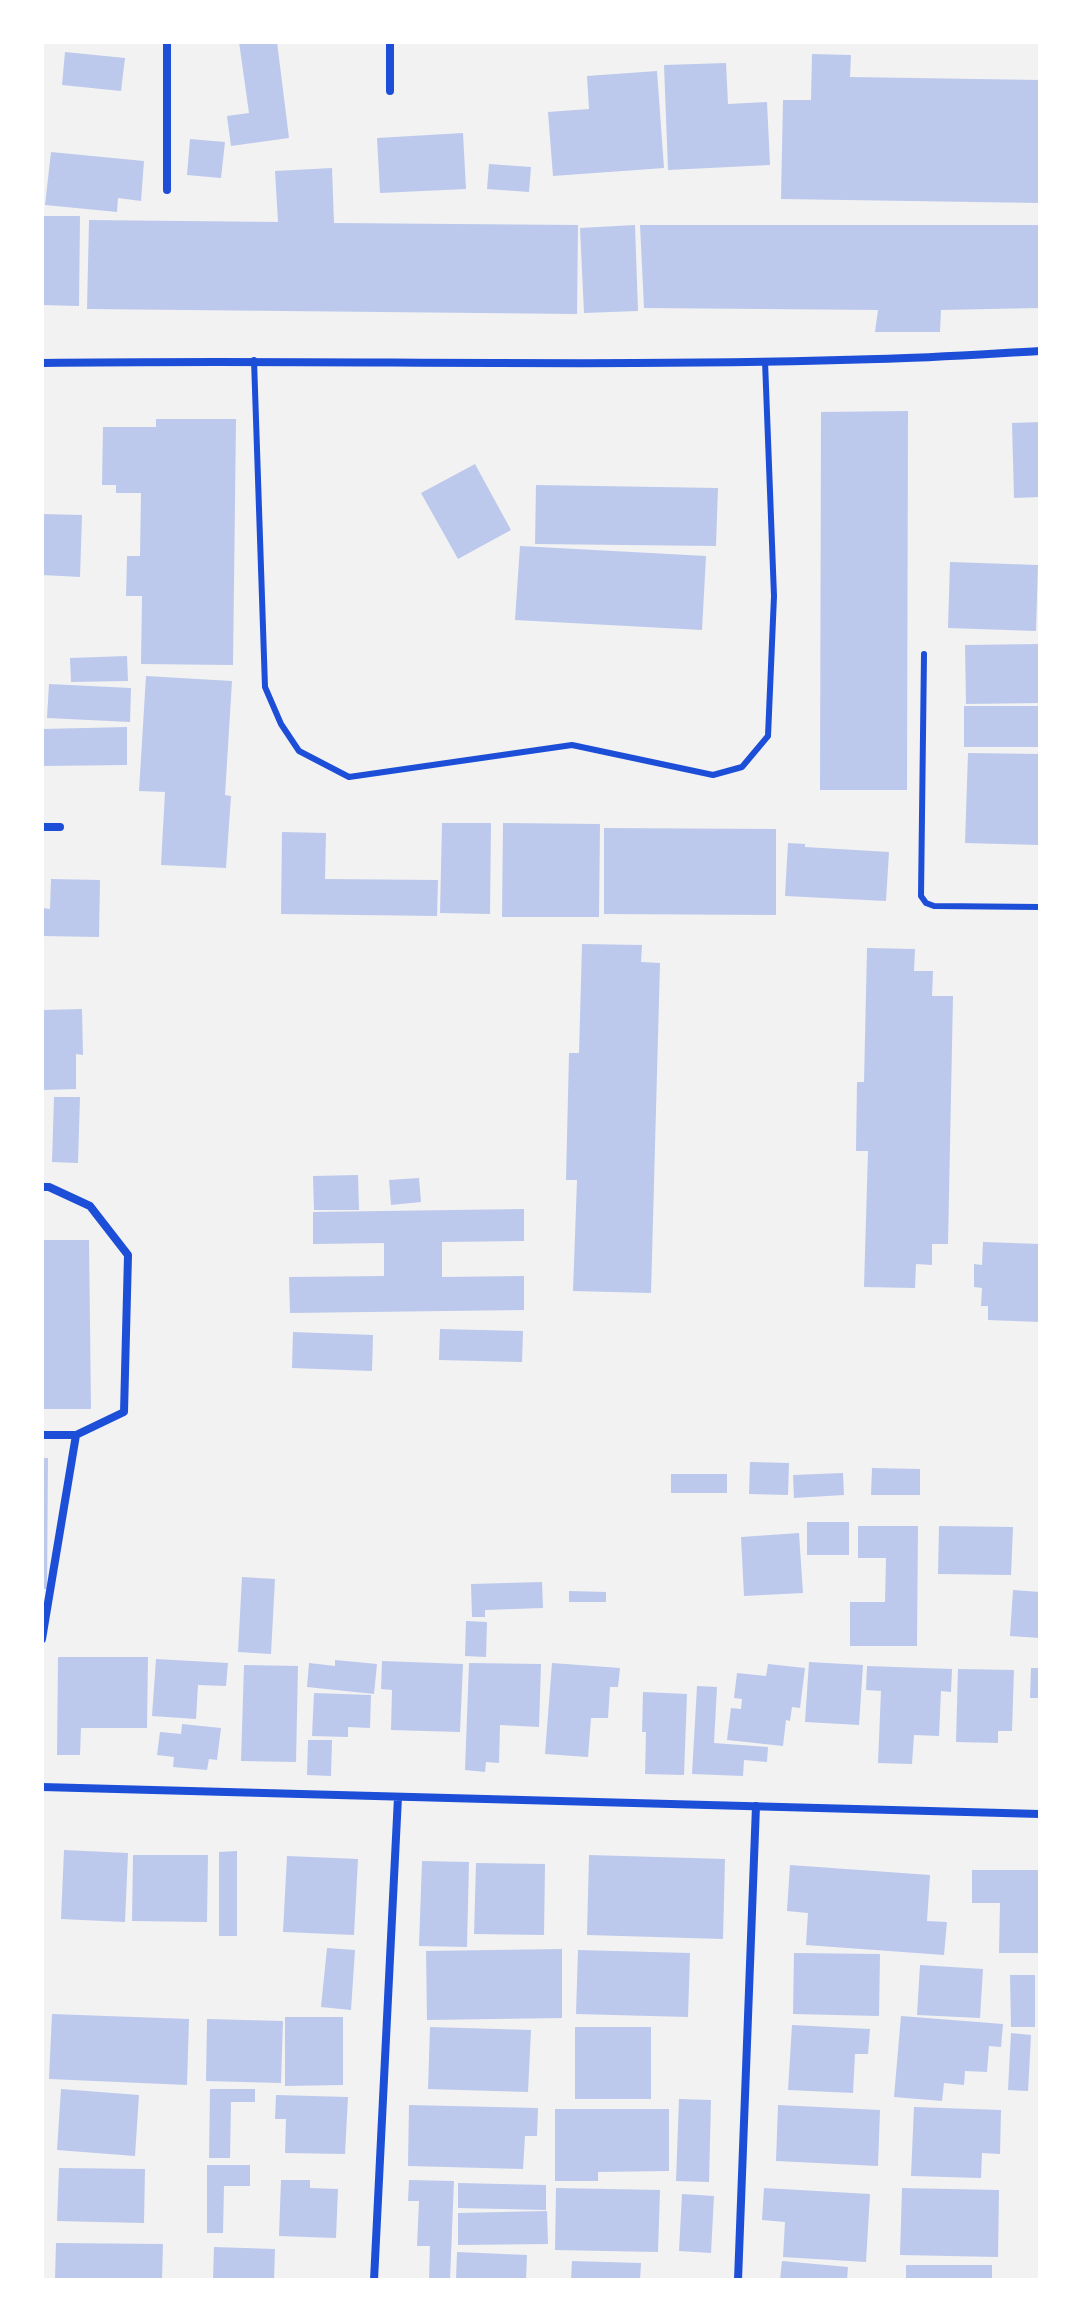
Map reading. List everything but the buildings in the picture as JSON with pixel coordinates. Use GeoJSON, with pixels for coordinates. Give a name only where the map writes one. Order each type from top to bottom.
{"type":"FeatureCollection","features":[{"type":"Feature","properties":{"kind":"street"},"geometry":{"type":"LineString","coordinates":[[167,42],[167,190]]}},
{"type":"Feature","properties":{"kind":"street"},"geometry":{"type":"LineString","coordinates":[[390,42],[390,91]]}},
{"type":"Feature","properties":{"kind":"street"},"geometry":{"type":"LineString","coordinates":[[42,363],[254,360],[634,363],[878,359],[1040,351]]}},
{"type":"Feature","properties":{"kind":"street"},"geometry":{"type":"LineString","coordinates":[[42,827],[60,827]]}},
{"type":"Feature","properties":{"kind":"street"},"geometry":{"type":"LineString","coordinates":[[42,1187],[49,1187],[90,1206],[128,1255],[124,1412],[76,1435],[42,1435]]}},
{"type":"Feature","properties":{"kind":"street"},"geometry":{"type":"LineString","coordinates":[[42,1635],[76,1435]]}},
{"type":"Feature","properties":{"kind":"street"},"geometry":{"type":"LineString","coordinates":[[42,1787],[1040,1814]]}},
{"type":"Feature","properties":{"kind":"street"},"geometry":{"type":"LineString","coordinates":[[374,2280],[398,1797]]}},
{"type":"Feature","properties":{"kind":"street"},"geometry":{"type":"LineString","coordinates":[[738,2280],[756,1806]]}},
{"type":"Feature","properties":{"kind":"lane"},"geometry":{"type":"LineString","coordinates":[[254,360],[265,687],[281,724],[299,751],[349,777],[572,745],[713,775],[742,767],[768,736],[774,596],[765,361]]}},
{"type":"Feature","properties":{"kind":"lane"},"geometry":{"type":"LineString","coordinates":[[924,654],[921,896],[926,903],[934,906],[1040,907]]}}]}
